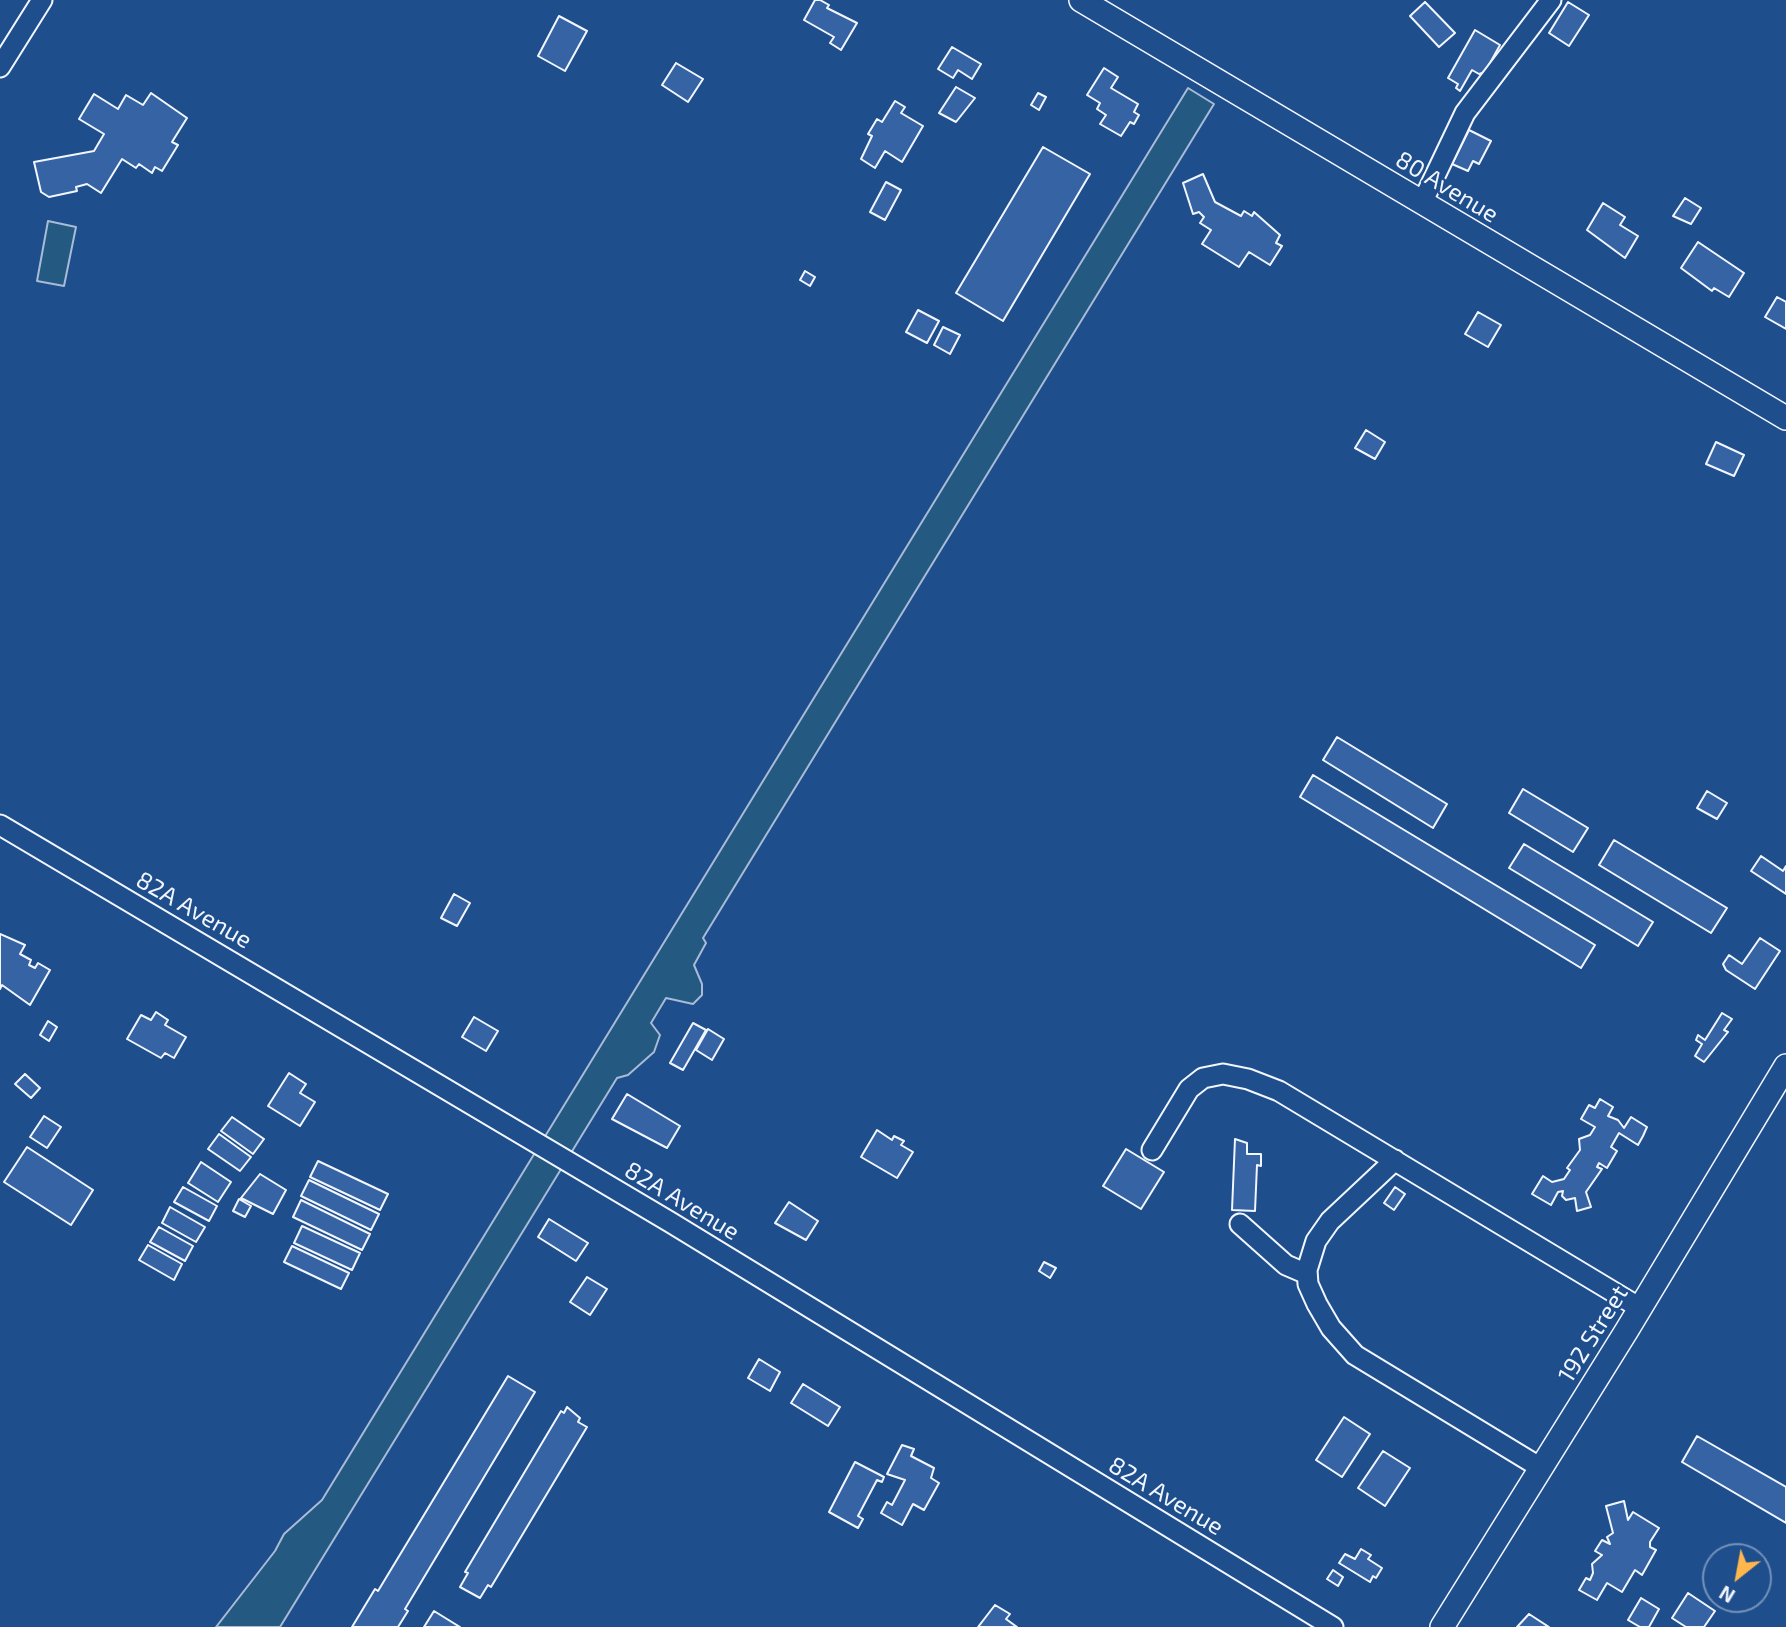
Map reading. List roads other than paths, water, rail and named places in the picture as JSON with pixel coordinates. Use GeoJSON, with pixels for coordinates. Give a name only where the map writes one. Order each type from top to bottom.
{"type":"FeatureCollection","features":[{"type":"Feature","properties":{"kind":"main road","name":"80 Avenue"},"geometry":{"type":"LineString","coordinates":[[1081,0],[1786,418]]}},
{"type":"Feature","properties":{"kind":"main road","name":"192 Street"},"geometry":{"type":"LineString","coordinates":[[1442,1627],[1786,1066]]}},
{"type":"Feature","properties":{"kind":"street"},"geometry":{"type":"LineString","coordinates":[[0,66],[42,0]]}},
{"type":"Feature","properties":{"kind":"street"},"geometry":{"type":"LineString","coordinates":[[1422,203],[1465,113],[1551,0]]}},
{"type":"Feature","properties":{"kind":"street","name":"82A Avenue"},"geometry":{"type":"LineString","coordinates":[[0,825],[644,1206],[1333,1627]]}},
{"type":"Feature","properties":{"kind":"street"},"geometry":{"type":"LineString","coordinates":[[1152,1150],[1189,1089],[1203,1078],[1223,1074],[1248,1079],[1279,1091],[1640,1308]]}},
{"type":"Feature","properties":{"kind":"street"},"geometry":{"type":"LineString","coordinates":[[1395,1160],[1330,1221],[1316,1241],[1308,1261],[1307,1274],[1324,1316],[1355,1355],[1541,1468]]}},
{"type":"Feature","properties":{"kind":"street"},"geometry":{"type":"LineString","coordinates":[[1240,1224],[1286,1265],[1307,1274]]}}]}
